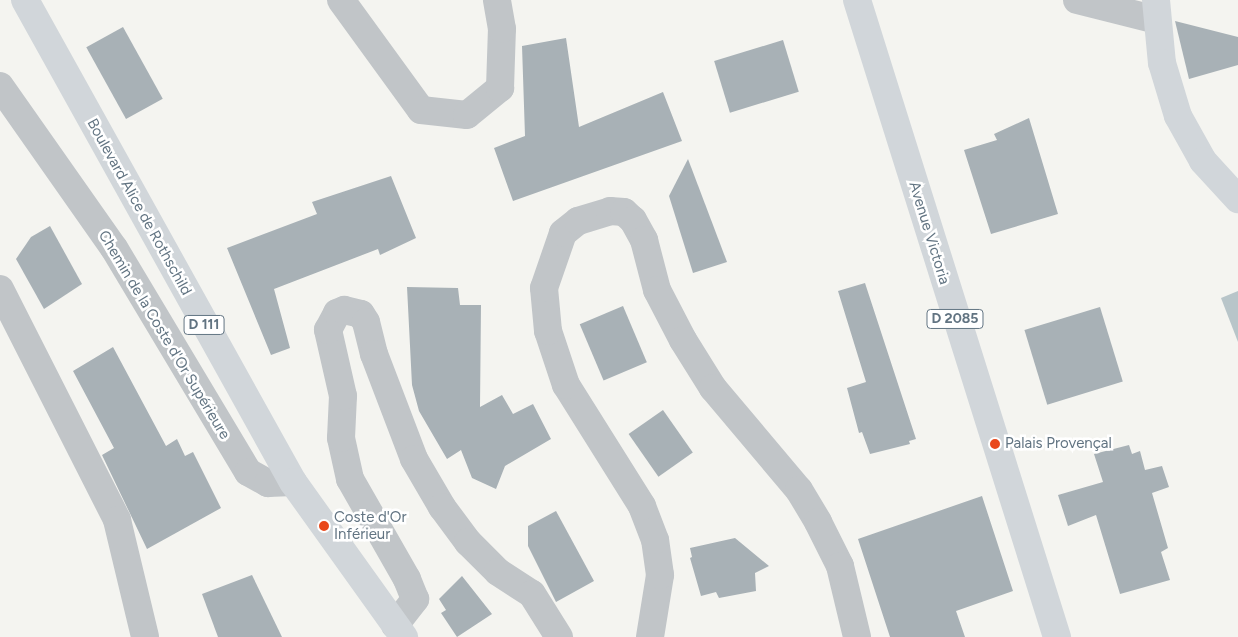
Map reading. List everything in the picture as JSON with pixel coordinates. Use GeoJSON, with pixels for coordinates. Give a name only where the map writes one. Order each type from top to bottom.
{"type":"FeatureCollection","features":[{"type":"Feature","properties":{"kind":"main road","name":"Boulevard Alice de Rothschild"},"geometry":{"type":"LineString","coordinates":[[25,0],[293,482],[399,631]]}},
{"type":"Feature","properties":{"kind":"main road","name":"Avenue Victoria"},"geometry":{"type":"LineString","coordinates":[[858,0],[1057,637]]}},
{"type":"Feature","properties":{"kind":"main road"},"geometry":{"type":"LineString","coordinates":[[1157,10],[1162,63],[1178,116],[1203,161],[1238,199]]}},
{"type":"Feature","properties":{"kind":"street"},"geometry":{"type":"LineString","coordinates":[[341,0],[421,110],[468,115],[500,88],[502,29],[497,0]]}},
{"type":"Feature","properties":{"kind":"street"},"geometry":{"type":"LineString","coordinates":[[1077,0],[1157,10]]}},
{"type":"Feature","properties":{"kind":"street","name":"Chemin de la Coste d'Or Supérieure"},"geometry":{"type":"LineString","coordinates":[[0,86],[114,248],[248,472],[268,483],[293,482]]}},
{"type":"Feature","properties":{"kind":"street"},"geometry":{"type":"LineString","coordinates":[[650,637],[660,575],[655,540],[642,506],[566,385],[548,331],[544,288],[563,233],[578,220],[610,211],[624,212],[633,220],[644,240],[657,290],[683,340],[713,388],[799,490],[818,522],[840,566],[856,637]]}},
{"type":"Feature","properties":{"kind":"street"},"geometry":{"type":"LineString","coordinates":[[0,289],[117,520],[145,637]]}},
{"type":"Feature","properties":{"kind":"street"},"geometry":{"type":"LineString","coordinates":[[399,631],[415,599],[407,579],[350,479],[341,438],[343,396],[328,330],[337,313],[344,310],[361,314],[366,322],[374,354],[414,459],[442,507],[468,542],[498,572],[532,594],[559,637]]}},
{"type":"Feature","properties":{"kind":"shaded area"},"geometry":{"type":"Polygon","coordinates":[[[1238,291],[1238,342],[1221,298],[1238,291]]]}},
{"type":"Feature","properties":{"kind":"building"},"geometry":{"type":"Polygon","coordinates":[[[1175,21],[1238,37],[1238,65],[1189,79],[1175,21]]]}},
{"type":"Feature","properties":{"kind":"building"},"geometry":{"type":"Polygon","coordinates":[[[123,27],[163,99],[126,119],[86,47],[123,27]]]}},
{"type":"Feature","properties":{"kind":"building"},"geometry":{"type":"Polygon","coordinates":[[[566,38],[579,127],[663,92],[682,141],[513,201],[494,148],[525,136],[522,46],[566,38]]]}},
{"type":"Feature","properties":{"kind":"building"},"geometry":{"type":"Polygon","coordinates":[[[783,40],[799,92],[730,113],[714,61],[783,40]]]}},
{"type":"Feature","properties":{"kind":"building"},"geometry":{"type":"Polygon","coordinates":[[[1029,118],[1058,214],[991,234],[964,150],[997,140],[994,134],[1029,118]]]}},
{"type":"Feature","properties":{"kind":"building"},"geometry":{"type":"Polygon","coordinates":[[[688,159],[727,262],[693,273],[669,196],[688,159]]]}},
{"type":"Feature","properties":{"kind":"building"},"geometry":{"type":"Polygon","coordinates":[[[391,176],[416,238],[380,255],[378,249],[274,289],[290,348],[271,355],[227,248],[317,214],[312,202],[391,176]]]}},
{"type":"Feature","properties":{"kind":"building"},"geometry":{"type":"Polygon","coordinates":[[[50,226],[82,284],[44,309],[16,259],[31,237],[50,226]]]}},
{"type":"Feature","properties":{"kind":"building"},"geometry":{"type":"Polygon","coordinates":[[[865,283],[916,439],[909,441],[910,444],[870,454],[862,432],[859,433],[847,388],[866,382],[838,291],[865,283]]]}},
{"type":"Feature","properties":{"kind":"building"},"geometry":{"type":"Polygon","coordinates":[[[407,287],[458,288],[460,305],[481,305],[480,407],[502,395],[513,414],[533,404],[551,439],[505,466],[496,489],[472,478],[461,450],[447,459],[419,411],[412,385],[407,287]]]}},
{"type":"Feature","properties":{"kind":"building"},"geometry":{"type":"Polygon","coordinates":[[[623,306],[647,362],[604,381],[580,324],[623,306]]]}},
{"type":"Feature","properties":{"kind":"building"},"geometry":{"type":"Polygon","coordinates":[[[1100,307],[1123,382],[1047,405],[1024,330],[1100,307]]]}},
{"type":"Feature","properties":{"kind":"building"},"geometry":{"type":"Polygon","coordinates":[[[113,347],[166,446],[177,439],[185,456],[193,452],[221,508],[147,549],[102,455],[114,448],[73,371],[113,347]]]}},
{"type":"Feature","properties":{"kind":"building"},"geometry":{"type":"Polygon","coordinates":[[[663,410],[693,453],[658,477],[629,434],[663,410]]]}},
{"type":"Feature","properties":{"kind":"building"},"geometry":{"type":"Polygon","coordinates":[[[1129,445],[1132,454],[1140,451],[1145,470],[1162,466],[1169,487],[1152,493],[1168,548],[1161,552],[1170,580],[1120,594],[1096,515],[1068,526],[1058,495],[1103,482],[1094,454],[1129,445]]]}},
{"type":"Feature","properties":{"kind":"building"},"geometry":{"type":"Polygon","coordinates":[[[982,496],[1013,591],[956,611],[965,637],[890,637],[858,539],[982,496]]]}},
{"type":"Feature","properties":{"kind":"building"},"geometry":{"type":"Polygon","coordinates":[[[556,511],[594,581],[556,602],[528,546],[528,526],[556,511]]]}},
{"type":"Feature","properties":{"kind":"building"},"geometry":{"type":"Polygon","coordinates":[[[735,538],[769,566],[755,573],[756,591],[719,598],[716,592],[701,596],[690,558],[692,557],[690,548],[735,538]]]}},
{"type":"Feature","properties":{"kind":"building"},"geometry":{"type":"Polygon","coordinates":[[[252,575],[282,637],[218,637],[202,594],[252,575]]]}},
{"type":"Feature","properties":{"kind":"building"},"geometry":{"type":"Polygon","coordinates":[[[462,576],[492,614],[457,637],[441,613],[446,610],[439,599],[462,576]]]}},
{"type":"Feature","properties":{"kind":"place","name":"Palais Provençal"},"geometry":{"type":"Point","coordinates":[995,444]}},
{"type":"Feature","properties":{"kind":"place","name":"Coste d'Or Inférieur"},"geometry":{"type":"Point","coordinates":[324,526]}}]}
